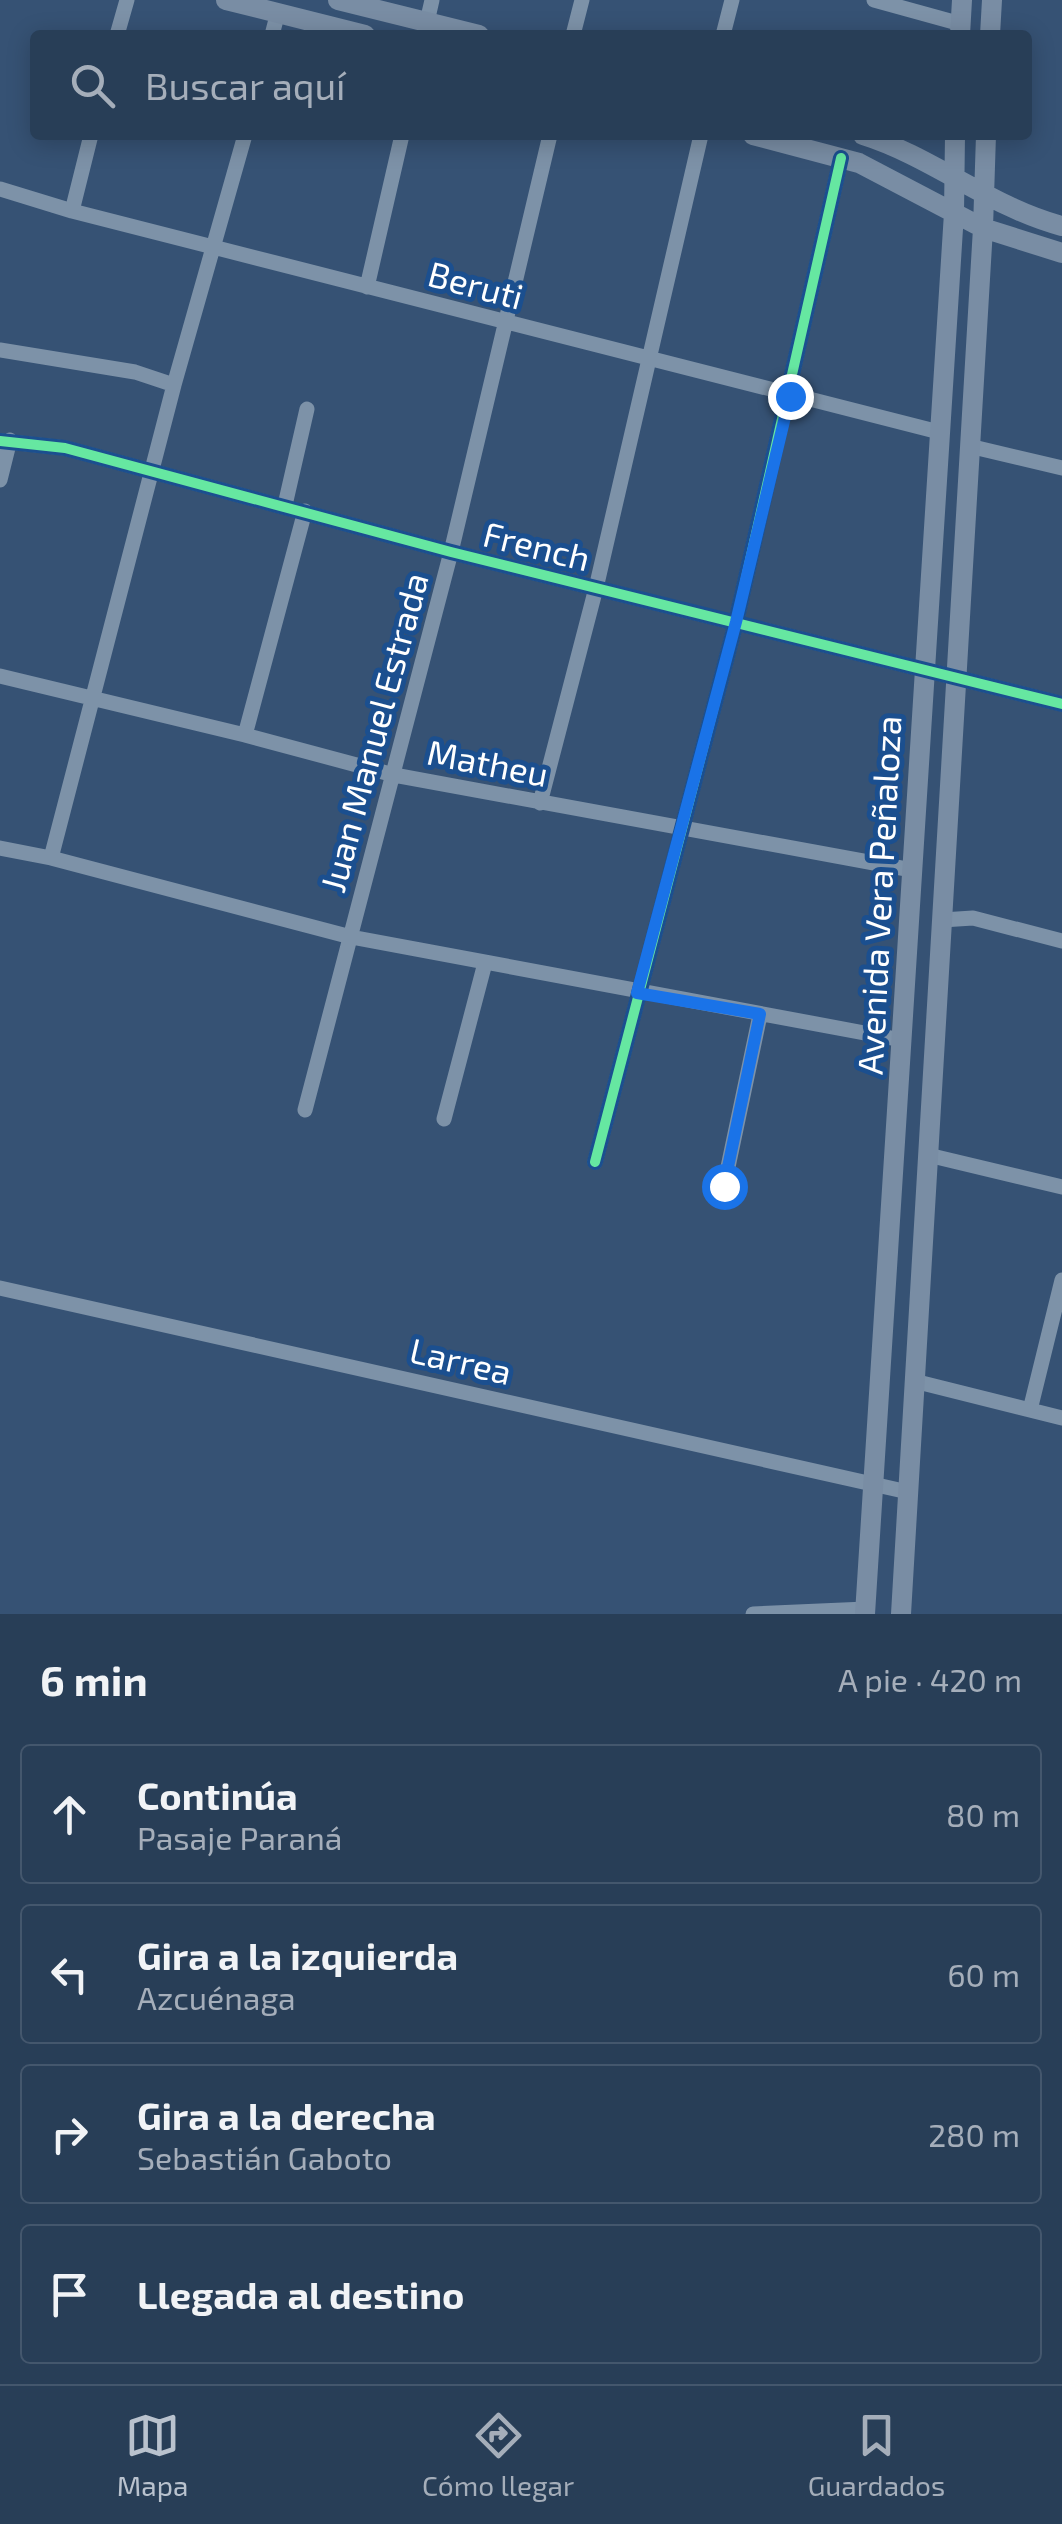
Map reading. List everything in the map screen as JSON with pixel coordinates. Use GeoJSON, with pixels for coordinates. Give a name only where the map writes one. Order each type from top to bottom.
{"type":"FeatureCollection","features":[{"type":"Feature","properties":{"kind":"main road"},"geometry":{"type":"LineString","coordinates":[[226,0],[346,30]]}},
{"type":"Feature","properties":{"kind":"main road"},"geometry":{"type":"LineString","coordinates":[[338,0],[459,30]]}},
{"type":"Feature","properties":{"kind":"main road"},"geometry":{"type":"LineString","coordinates":[[961,30],[962,0]]}},
{"type":"Feature","properties":{"kind":"main road"},"geometry":{"type":"LineString","coordinates":[[990,30],[992,0]]}},
{"type":"Feature","properties":{"kind":"main road"},"geometry":{"type":"LineString","coordinates":[[772,140],[859,163],[984,228],[1062,252]]}},
{"type":"Feature","properties":{"kind":"main road"},"geometry":{"type":"LineString","coordinates":[[876,140],[1034,219],[1062,226]]}},
{"type":"Feature","properties":{"kind":"main road","name":"Avenida Vera Peñaloza"},"geometry":{"type":"LineString","coordinates":[[866,1612],[954,212],[955,140]]}},
{"type":"Feature","properties":{"kind":"main road","name":"Avenida Vera Peñaloza"},"geometry":{"type":"LineString","coordinates":[[901,1614],[984,228],[986,140]]}},
{"type":"Feature","properties":{"kind":"street"},"geometry":{"type":"LineString","coordinates":[[119,30],[126,0]]}},
{"type":"Feature","properties":{"kind":"street"},"geometry":{"type":"LineString","coordinates":[[427,22],[432,0]]}},
{"type":"Feature","properties":{"kind":"street"},"geometry":{"type":"LineString","coordinates":[[574,30],[582,0]]}},
{"type":"Feature","properties":{"kind":"street"},"geometry":{"type":"LineString","coordinates":[[724,30],[732,0]]}},
{"type":"Feature","properties":{"kind":"street"},"geometry":{"type":"LineString","coordinates":[[874,0],[961,30]]}},
{"type":"Feature","properties":{"kind":"street"},"geometry":{"type":"LineString","coordinates":[[273,30],[278,12]]}},
{"type":"Feature","properties":{"kind":"street"},"geometry":{"type":"LineString","coordinates":[[72,210],[90,140]]}},
{"type":"Feature","properties":{"kind":"street"},"geometry":{"type":"LineString","coordinates":[[51,858],[174,385],[244,140]]}},
{"type":"Feature","properties":{"kind":"street"},"geometry":{"type":"LineString","coordinates":[[367,287],[401,140]]}},
{"type":"Feature","properties":{"kind":"street","name":"Juan Manuel Estrada"},"geometry":{"type":"LineString","coordinates":[[305,1110],[451,552],[549,140]]}},
{"type":"Feature","properties":{"kind":"street"},"geometry":{"type":"LineString","coordinates":[[540,803],[596,588],[700,140]]}},
{"type":"Feature","properties":{"kind":"street"},"geometry":{"type":"LineString","coordinates":[[595,1162],[736,622],[842,158]]}},
{"type":"Feature","properties":{"kind":"street","name":"Beruti"},"geometry":{"type":"LineString","coordinates":[[0,189],[215,248],[939,432]]}},
{"type":"Feature","properties":{"kind":"street"},"geometry":{"type":"LineString","coordinates":[[0,350],[136,372],[174,385]]}},
{"type":"Feature","properties":{"kind":"street"},"geometry":{"type":"LineString","coordinates":[[285,505],[307,409]]}},
{"type":"Feature","properties":{"kind":"street"},"geometry":{"type":"LineString","coordinates":[[0,480],[5,441]]}},
{"type":"Feature","properties":{"kind":"street","name":"French"},"geometry":{"type":"LineString","coordinates":[[5,441],[65,448],[451,552],[1062,704]]}},
{"type":"Feature","properties":{"kind":"street"},"geometry":{"type":"LineString","coordinates":[[970,446],[1062,468]]}},
{"type":"Feature","properties":{"kind":"street"},"geometry":{"type":"LineString","coordinates":[[245,735],[306,510]]}},
{"type":"Feature","properties":{"kind":"street","name":"Matheu"},"geometry":{"type":"LineString","coordinates":[[0,676],[394,775],[912,870]]}},
{"type":"Feature","properties":{"kind":"street"},"geometry":{"type":"LineString","coordinates":[[0,848],[351,937],[902,1040]]}},
{"type":"Feature","properties":{"kind":"street"},"geometry":{"type":"LineString","coordinates":[[942,920],[973,918],[1062,941]]}},
{"type":"Feature","properties":{"kind":"street"},"geometry":{"type":"LineString","coordinates":[[444,1119],[485,964]]}},
{"type":"Feature","properties":{"kind":"street"},"geometry":{"type":"LineString","coordinates":[[724,1186],[760,1014]]}},
{"type":"Feature","properties":{"kind":"street"},"geometry":{"type":"LineString","coordinates":[[928,1155],[1062,1187]]}},
{"type":"Feature","properties":{"kind":"street"},"geometry":{"type":"LineString","coordinates":[[1030,1410],[1062,1280]]}},
{"type":"Feature","properties":{"kind":"street","name":"Larrea"},"geometry":{"type":"LineString","coordinates":[[0,1288],[908,1492]]}},
{"type":"Feature","properties":{"kind":"street"},"geometry":{"type":"LineString","coordinates":[[914,1381],[1062,1418]]}},
{"type":"Feature","properties":{"kind":"street"},"geometry":{"type":"LineString","coordinates":[[753,1614],[866,1612]]}},
{"type":"Feature","properties":{"kind":"cycle path"},"geometry":{"type":"LineString","coordinates":[[595,1162],[736,622],[841,158]]}},
{"type":"Feature","properties":{"kind":"cycle path"},"geometry":{"type":"LineString","coordinates":[[0,441],[65,448],[451,552],[1062,704]]}},
{"type":"Feature","properties":{"kind":"route"},"geometry":{"type":"LineString","coordinates":[[724,1186],[760,1014],[637,993],[736,622],[790,396]]}}]}
